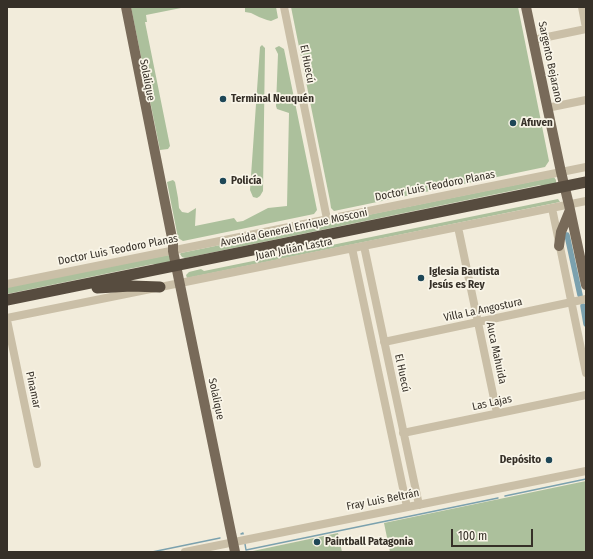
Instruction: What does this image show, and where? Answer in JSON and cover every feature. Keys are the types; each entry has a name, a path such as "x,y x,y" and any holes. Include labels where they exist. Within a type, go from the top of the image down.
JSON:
{"highway":[{"name":"Avenida General Enrique Mosconi","path":"7,300 176,268 565,189 586,182"},
{"name":"Avenida General Enrique Mosconi","path":"565,189 586,188"},
{"name":"Avenida General Enrique Mosconi","path":"7,306 97,288 176,268"},
{"path":"97,288 160,287"}],"main road":[{"name":"Solalique","path":"120,7 168,243 173,250"},
{"name":"Solalique","path":"126,7 173,243 176,268 234,547"},
{"name":"Sargento Bejarano","path":"526,7 560,172 570,207 586,286"},
{"path":"560,246 561,232 570,207"}],"street":[{"name":"El Huecú","path":"284,7 327,219"},
{"path":"533,40 586,28 582,7"},
{"path":"547,108 586,100"},
{"name":"Doctor Luis Teodoro Planas","path":"7,284 586,167"},
{"name":"Juan Julián Lastra","path":"7,319 552,208 570,207 586,201"},
{"path":"552,208 586,373"},
{"name":"Auca Mahuida","path":"458,227 497,413"},
{"name":"El Huecú","path":"364,246 418,504"},
{"name":"El Huecú","path":"352,248 407,507"},
{"name":"Villa La Angostura","path":"384,342 586,299"},
{"name":"Pinamar","path":"7,319 37,464"},
{"name":"Las Lajas","path":"403,433 586,395"},
{"name":"Fray Luis Beltrán","path":"185,552 234,547 418,504 586,470"}],"green space":[{"path":"131,7 186,7 146,15 147,22 145,22 170,146 168,149 160,150"},
{"path":"237,7 276,7 278,18 271,21 267,20 245,12 245,8"},
{"path":"291,7 518,7 549,161 545,167 334,211 331,208"},
{"path":"262,45 265,48 263,191 257,198 253,197 250,190 260,47"},
{"path":"279,46 284,49 317,210 314,214 183,241 178,238 167,182 173,180 175,182 179,208 182,212 188,213 196,208 195,226 234,218 237,222 243,221 268,208 287,206 289,113 277,109 276,106 278,54 275,48"},
{"path":"554,177 556,183 543,187 540,185 185,258 180,254 181,253"},
{"path":"558,199 560,202 187,278 186,275 189,272 201,269 204,271"},
{"path":"168,255 171,257 171,261 157,266 153,264 7,294 7,287"},
{"path":"586,481 586,552 390,552 384,523"},
{"name":"Paintball Patagonia","path":"338,533 342,552 248,552"}],"waterway":[{"path":"567,235 580,295"},
{"path":"583,306 586,324"},
{"path":"505,496 586,479"},
{"path":"245,544 246,550 498,498"},
{"path":"152,552 220,538"}],"place":[{"name":"Terminal Neuquén","path":"223,99"},
{"name":"Afuven","path":"513,123"},
{"name":"Policía","path":"223,181"},
{"name":"Iglesia Bautista Jesús es Rey","path":"421,278"},
{"name":"Depósito","path":"549,460"},
{"name":"Paintball Patagonia","path":"317,542"}]}
